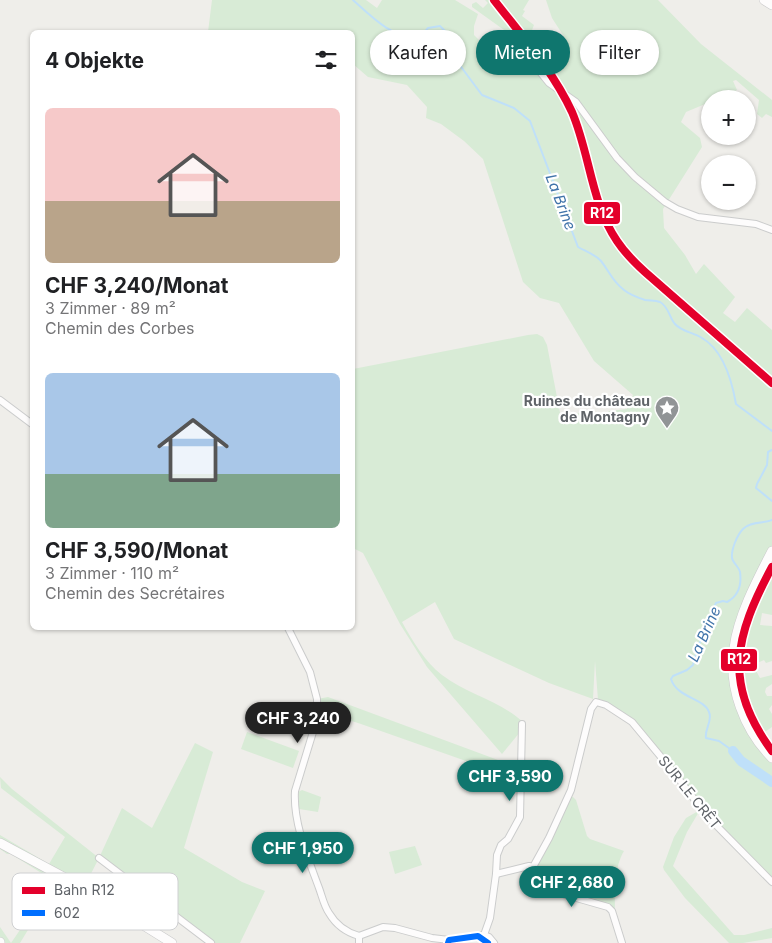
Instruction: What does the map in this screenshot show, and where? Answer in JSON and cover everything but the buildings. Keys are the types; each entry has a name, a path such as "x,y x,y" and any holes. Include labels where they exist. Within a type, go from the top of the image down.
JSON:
{"street":[{"path":"764,0 772,5"},
{"path":"543,75 549,83 576,102 617,158 635,177 676,210 693,216 756,224 772,230"},
{"path":"0,400 30,422"},
{"path":"772,551 741,618 734,648 733,667 735,686 746,722 764,750 772,758"},
{"path":"289,630 310,672 317,699 318,716 295,791 295,799 299,825 327,912 337,925 359,940 383,927 395,928 448,941 484,935 490,937 494,943"},
{"name":"SUR LE CRÊT","path":"533,867 550,838 571,790 592,709 596,702 606,705 636,726 708,817 772,882"},
{"path":"484,935 490,918 497,855 520,817 522,724"},
{"path":"0,843 56,873"},
{"path":"99,858 119,873"},
{"path":"496,874 528,866 533,867 541,882 560,893 608,907 612,911 622,943"},
{"path":"178,918 211,943"},
{"path":"151,930 172,943"}],"green space":[{"path":"212,0 366,0 377,8 382,0 455,0 478,14 474,26 474,35 476,37 476,75 543,75 562,91 550,75 570,75 570,30 560,30 552,18 546,0 658,0 701,44 772,100 772,117 766,114 762,118 757,114 759,100 756,97 756,90 748,90 736,80 733,81 737,90 701,90 701,106 686,112 681,122 700,138 702,147 663,209 664,228 685,255 696,274 704,264 735,297 723,313 735,322 747,308 772,330 772,547 733,648 739,705 772,758 772,878 704,808 638,724 620,710 598,700 595,661 593,699 549,683 454,639 435,602 402,622 425,657 442,675 504,708 523,722 520,732 502,754 427,667 400,624 363,553 355,549 355,369 537,334 543,337 547,345 561,418 586,411 594,417 610,411 627,409 633,395 594,361 559,303 540,298 523,282 483,159 464,141 441,124 426,118 427,107 407,85 368,77 355,66 355,30 208,30"},
{"path":"485,0 491,0 514,30 504,30 472,7 472,4 476,2 483,8 488,3"},
{"path":"495,0 529,0 522,16 534,25 532,30 517,30"},
{"path":"543,75 548,75 558,88"},
{"path":"772,571 772,615 762,613 760,625 772,626 772,661 766,663 764,660 753,665 760,678 772,675 772,684 766,688 765,692 767,696 772,696 772,705 769,709 772,714 772,727 762,734 744,690 741,652 751,614"},
{"path":"328,697 498,760 489,771 483,767 317,710 317,699"},
{"path":"247,732 299,751 293,768 241,749"},
{"path":"195,743 213,752 184,848 242,882 265,891 240,943 212,943 178,917 178,873 119,873 99,858 122,808 152,828"},
{"path":"0,777 12,789 99,858 91,873 41,873 0,849 0,835 49,864 65,837 1,788"},
{"path":"302,790 321,797 318,812 299,809 298,792"},
{"path":"570,797 576,800 587,836 590,839 624,851 618,865 615,912 573,897 542,882 535,865"},
{"path":"700,810 687,832 673,866 734,935 744,935 772,928 772,938 743,943 729,943 685,898 664,870 663,867 674,837 686,818"},
{"path":"415,846 422,865 395,874 389,852"},
{"path":"0,927 11,943 0,943"},
{"path":"20,930 28,930 20,943 11,943"}],"waterway":[{"name":"La Brine","path":"353,0 383,26 400,35 419,39 428,28 440,26 449,35 453,56 482,95 514,108 530,121 578,247 599,259 616,283 626,292 645,300 660,302 678,327 699,336 709,343 716,350 725,367 736,404 772,431"},
{"name":"La Brine","path":"772,450 768,452 767,465 756,488 772,501"},
{"name":"La Brine","path":"733,751 719,741 706,738 710,719 709,712 702,704 679,690 671,679 693,665 699,644 710,623 711,613 716,603 727,602 734,597 738,590 740,572 732,555 733,547 739,535 746,526 772,520"},
{"name":"La Brine","path":"733,751 741,761 772,782"}],"rail line":[{"name":"R12","path":"494,0 556,82 572,112 596,195 608,226 620,245 645,272 772,383"},
{"name":"R12","path":"772,567 749,615 739,660 740,682 746,704 756,727 772,751"}],"transit line":[{"name":"602","path":"448,943 449,940 478,936 488,943"}],"place":[{"name":"Ruines du château de Montagny","path":"667,429"}]}
